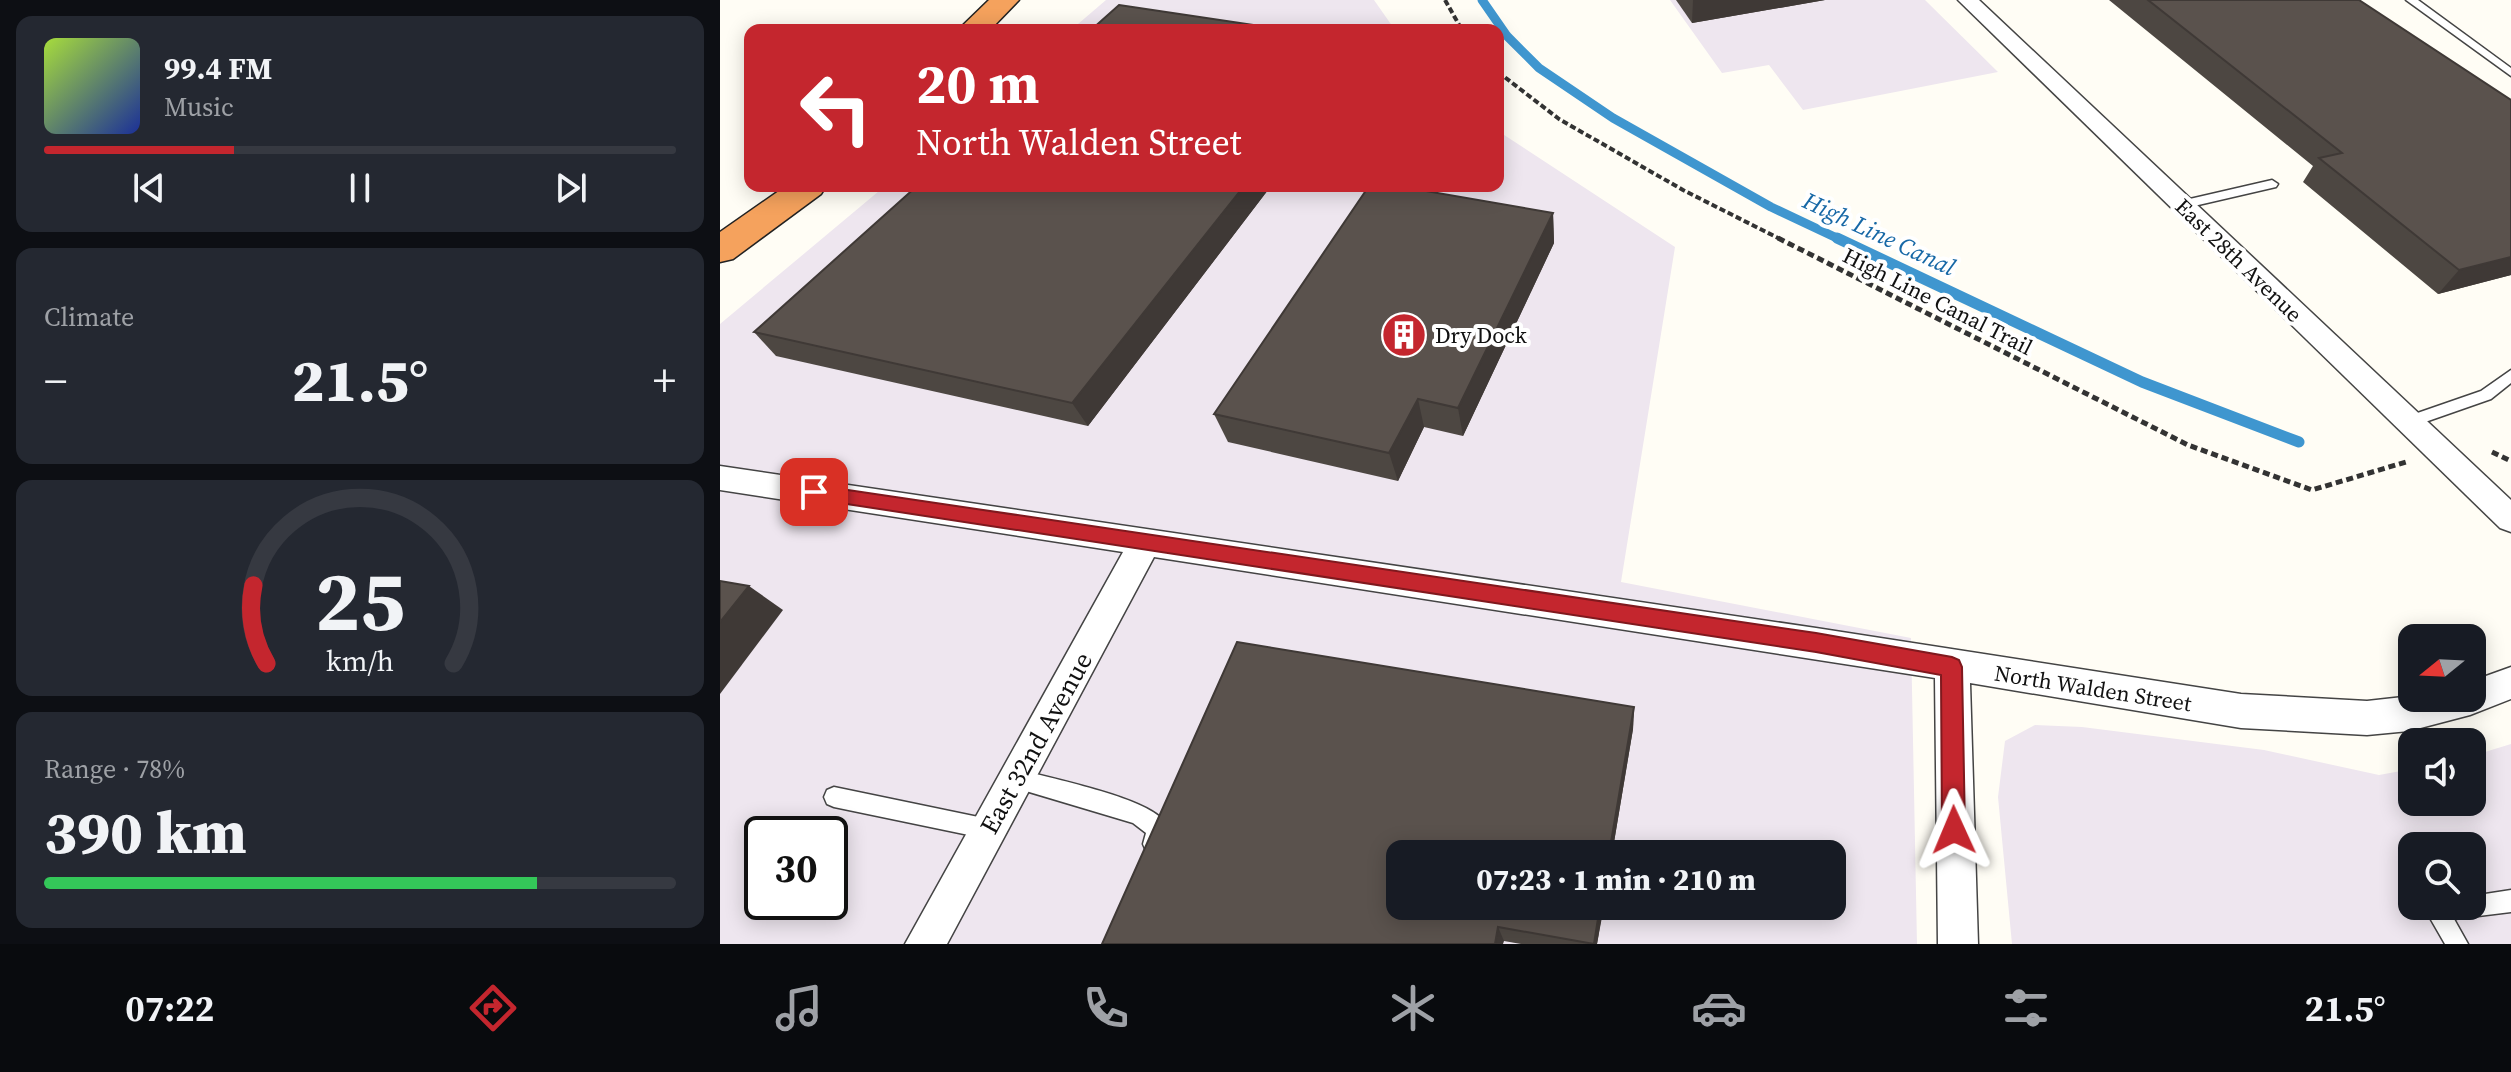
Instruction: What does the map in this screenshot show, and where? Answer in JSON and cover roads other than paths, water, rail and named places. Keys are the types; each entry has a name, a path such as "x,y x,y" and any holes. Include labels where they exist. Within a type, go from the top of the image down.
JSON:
{"highway":[{"path":"957,23 1005,0"},
{"path":"720,250 801,192"}],"street":[{"name":"East 28th Avenue","path":"1968,0 2511,519"},
{"name":"North Walden Street","path":"720,478 1816,643 2241,711 2321,718 2367,718 2417,712"},
{"name":"East 32nd Avenue","path":"925,944 1146,541"},
{"path":"1952,667 1958,944"},
{"name":"North Walden Street","path":"2486,692 2511,683"}],"lane":[{"path":"2411,0 2511,73"},
{"path":"2181,205 2272,184"},
{"path":"2408,422 2486,395 2511,375"},
{"path":"1016,779 1139,814 1157,829 1148,868"},
{"path":"834,797 988,829"},
{"path":"2457,944 2437,911 2511,901"}],"waterway":[{"name":"High Line Canal","path":"1482,0 1499,24"},
{"name":"High Line Canal","path":"1504,32 1539,68 1613,118 1771,207 1841,240"},
{"name":"High Line Canal","path":"1837,238 2142,382 2299,442"}],"place":[{"name":"Dry Dock","path":"1404,335"}]}
